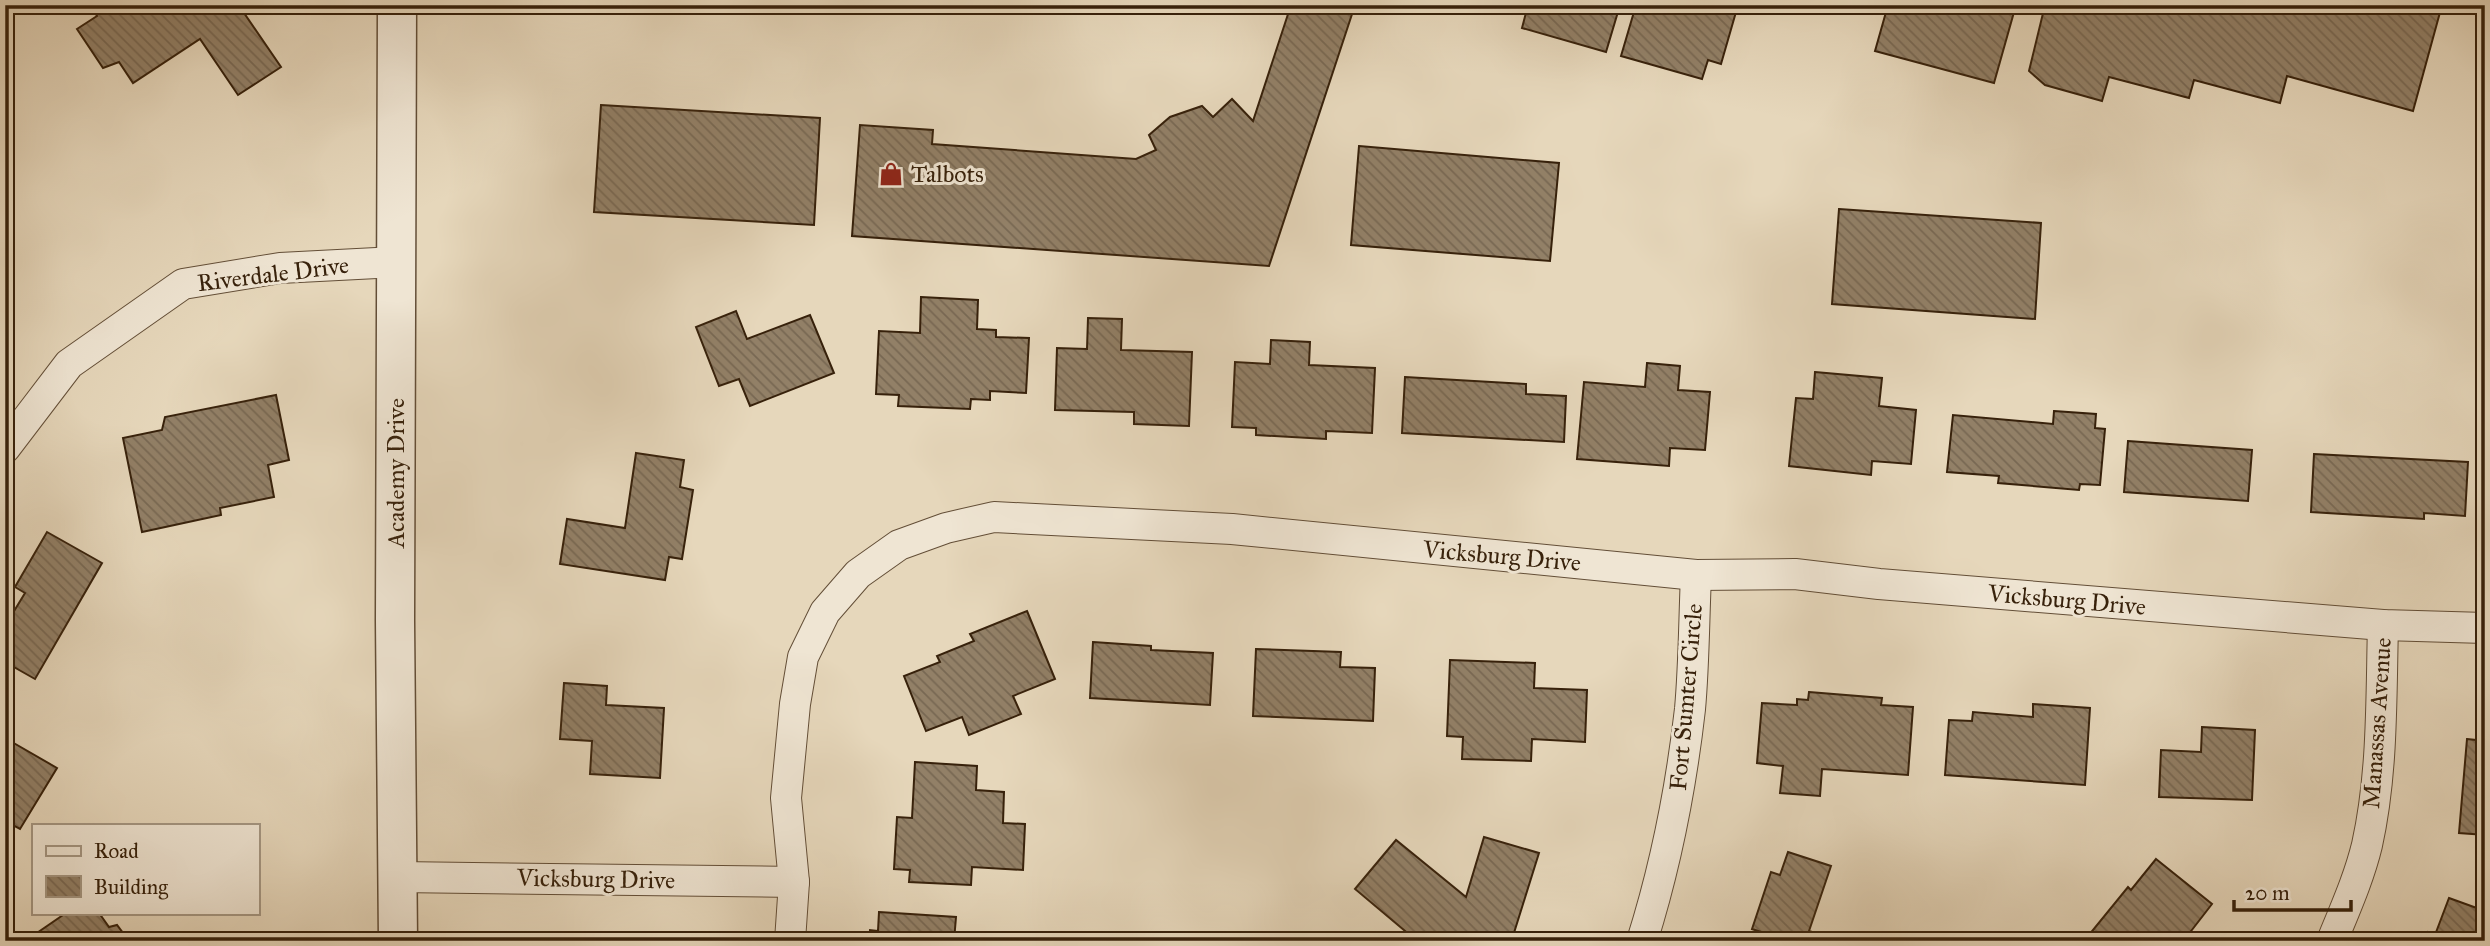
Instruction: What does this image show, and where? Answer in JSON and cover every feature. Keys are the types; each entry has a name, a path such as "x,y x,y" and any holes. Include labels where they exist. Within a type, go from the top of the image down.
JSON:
{"street":[{"name":"Academy Drive","path":"397,5 398,941"},
{"name":"Riverdale Drive","path":"5,448 69,364 183,285 280,268 396,262"},
{"name":"Vicksburg Drive","path":"790,941 794,882 786,798 795,704 803,657 825,612 858,574 899,545 946,528 994,517 1232,528 1696,575 1795,574 1879,584 2383,625 2485,628"},
{"name":"Fort Sumter Circle","path":"1642,941 1657,896 1677,805 1690,707 1696,575"},
{"name":"Manassas Avenue","path":"2332,941 2354,888 2367,844 2379,761 2383,625"},
{"name":"Vicksburg Drive","path":"397,877 794,882"}],"building":[{"path":"90,5 242,5 240,7 281,67 238,95 200,39 133,83 119,62 103,68 77,29 97,16"},
{"path":"1291,5 1355,5 1269,266 852,236 860,125 933,130 932,144 1136,159 1156,150 1149,135 1170,117 1202,106 1213,117 1232,99 1253,121"},
{"path":"1528,5 1620,5 1606,52 1522,28"},
{"path":"1636,5 1738,5 1721,64 1708,60 1702,79 1621,56"},
{"path":"1888,5 2016,5 1994,83 1875,51"},
{"path":"2045,5 2442,5 2413,111 2287,76 2280,103 2194,80 2189,98 2109,77 2102,101 2045,85 2029,71"},
{"path":"601,105 820,118 814,225 594,212"},
{"path":"1359,146 1559,163 1550,261 1351,245"},
{"path":"1839,209 2041,223 2035,319 1832,304"},
{"path":"921,297 978,300 977,329 996,330 996,337 1029,338 1026,393 990,391 990,400 971,399 970,409 898,406 899,395 876,394 879,331 920,333"},
{"path":"736,311 747,339 810,315 834,373 750,406 739,379 719,386 696,327"},
{"path":"1088,318 1122,319 1121,350 1192,352 1189,426 1134,424 1134,412 1055,410 1057,348 1087,349"},
{"path":"1271,340 1310,342 1309,365 1375,368 1372,433 1326,431 1326,439 1256,435 1256,428 1232,427 1235,362 1270,364"},
{"path":"1647,363 1680,366 1678,390 1710,392 1705,450 1670,448 1669,466 1577,459 1584,382 1645,387"},
{"path":"1815,372 1882,378 1879,406 1916,410 1911,464 1872,461 1871,475 1789,466 1796,398 1813,399"},
{"path":"1405,377 1526,384 1526,394 1566,396 1564,442 1402,433"},
{"path":"276,395 289,460 268,465 274,497 220,508 221,515 142,532 123,438 162,430 165,417"},
{"path":"2054,411 2096,414 2095,428 2105,429 2100,485 2080,484 2079,490 1998,483 1999,476 1947,472 1953,415 2053,424"},
{"path":"2128,441 2252,450 2248,501 2124,492"},
{"path":"636,453 684,460 680,487 693,490 682,559 669,557 665,580 560,564 567,519 625,528"},
{"path":"2314,454 2468,462 2465,516 2424,513 2424,519 2311,512"},
{"path":"47,532 102,563 35,679 5,662 5,626 25,593 15,587"},
{"path":"1027,611 1055,679 1013,696 1021,714 969,735 962,717 926,731 904,676 940,662 937,656 974,641 970,634"},
{"path":"1093,642 1151,646 1151,650 1213,653 1210,705 1090,698"},
{"path":"1256,649 1341,652 1340,667 1375,668 1373,721 1253,716"},
{"path":"1450,660 1535,663 1534,688 1587,690 1585,742 1532,739 1531,761 1462,759 1463,737 1447,736"},
{"path":"564,683 607,686 606,705 664,708 660,778 590,774 592,741 560,739"},
{"path":"1809,692 1882,698 1881,705 1913,707 1908,775 1822,769 1820,796 1780,793 1783,766 1757,763 1762,703 1797,705 1797,699 1808,700"},
{"path":"2033,704 2090,708 2085,785 1945,775 1949,720 1972,721 1973,712 2033,717"},
{"path":"2202,727 2255,730 2252,800 2159,797 2161,750 2201,752"},
{"path":"5,738 57,768 20,829 5,821"},
{"path":"2467,739 2485,741 2485,835 2459,833"},
{"path":"915,762 977,766 976,790 1004,792 1003,823 1025,824 1023,870 972,867 971,885 909,882 910,870 894,869 897,817 912,818"},
{"path":"1484,837 1539,853 1513,936 1509,941 1417,941 1355,889 1396,840 1466,897"},
{"path":"1788,852 1831,866 1809,931 1840,941 1758,941 1761,932 1752,929 1771,872 1780,875"},
{"path":"2156,859 2212,904 2188,935 2195,941 2084,941 2128,887 2131,890"},
{"path":"2449,898 2485,911 2485,941 2424,941 2428,932 2435,935"},
{"path":"879,912 956,917 954,941 869,941 870,930 878,931"},
{"path":"65,914 100,914 109,927 117,925 129,941 38,941 34,935"}],"place":[{"name":"Talbots","path":"891,174"}]}
